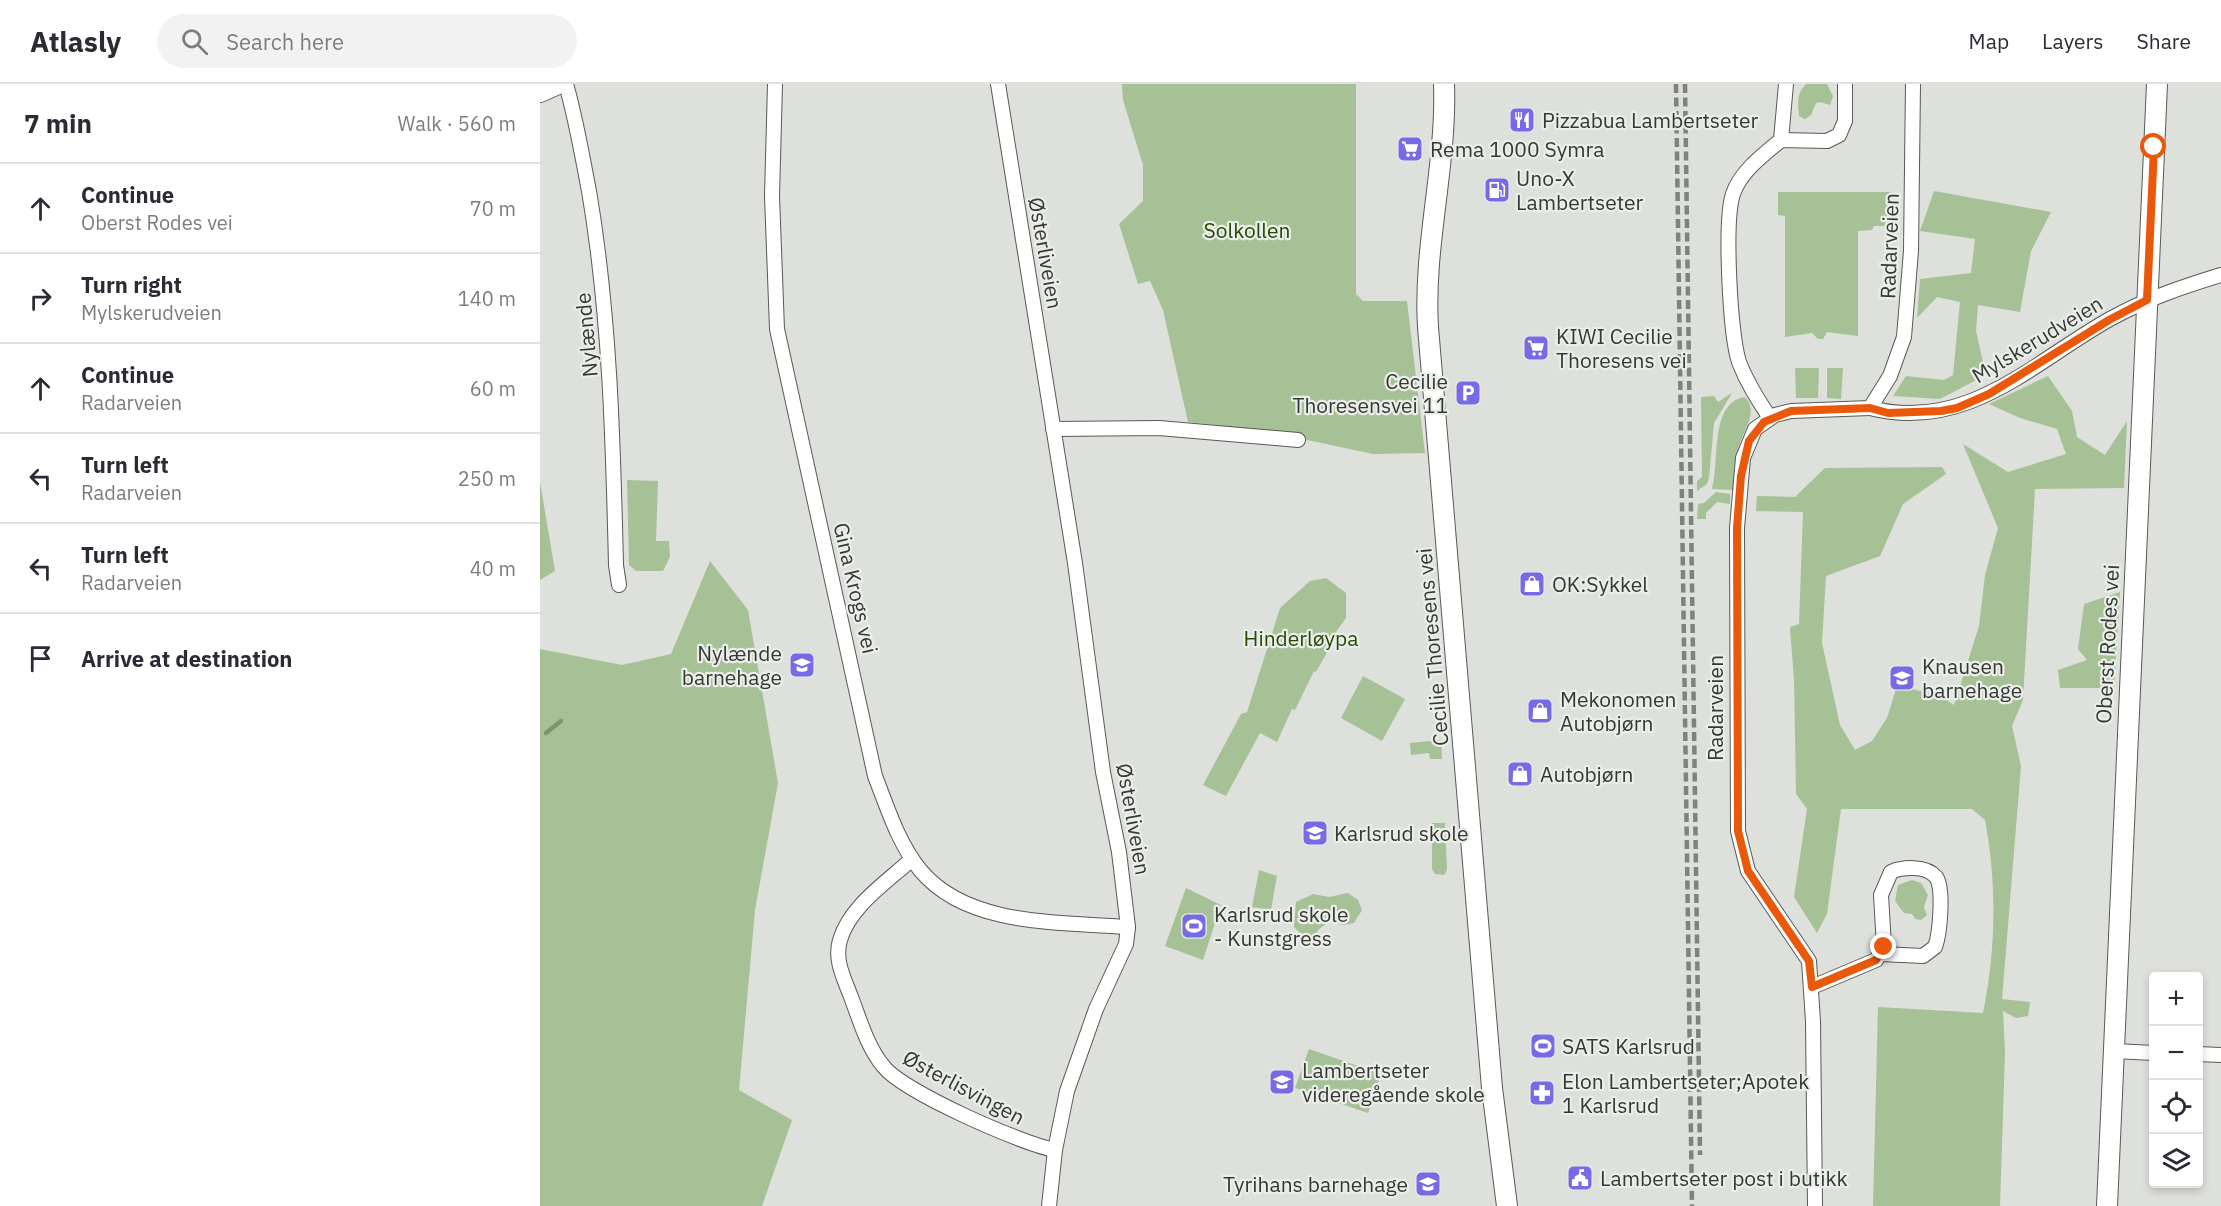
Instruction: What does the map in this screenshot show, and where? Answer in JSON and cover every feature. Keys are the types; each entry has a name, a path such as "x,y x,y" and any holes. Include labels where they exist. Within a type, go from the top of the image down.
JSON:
{"street":[{"name":"Gina Krogs vei","path":"774,84 771,196 777,328 875,776 891,817 912,859 935,886 981,909 1009,918 1128,927"},
{"name":"Østerliveien","path":"998,84 1128,927 1126,944 1096,1009 1067,1091 1055,1150 1049,1206"},
{"name":"Cecilie Thoresens vei","path":"1444,84 1439,165 1427,281 1428,327 1492,1088 1507,1206"},
{"path":"1780,140 1786,84"},
{"path":"1845,84 1845,121 1835,139 1780,140 1760,157 1739,181 1730,207 1735,347 1752,391 1770,418 1791,411 1870,408"},
{"name":"Radarveien","path":"1870,408 1890,376 1904,337 1911,250 1913,84"},
{"name":"Oberst Rodes vei","path":"2107,1206 2157,84"},
{"name":"Nylænde","path":"552,86 581,146 606,312 611,380 616,565 619,585"},
{"name":"Mylskerudveien","path":"1870,408 1888,413 1941,411 1957,408 1989,394 2109,320 2147,300 2164,292 2221,275"},
{"name":"Radarveien","path":"1770,418 1755,429 1745,449 1739,493 1735,591 1738,831 1748,871 1809,961 1812,987 1815,1206"},
{"path":"1053,429 1159,428 1298,440"},
{"name":"Østerlisvingen","path":"912,859 859,908 843,931 839,942 839,965 874,1053 895,1078 931,1098 1017,1140 1055,1150"},
{"path":"1812,987 1876,960 1881,954 1884,947 1881,895 1891,872 1899,868 1915,868 1930,872 1936,877 1940,894 1935,947 1923,956 1881,954"},
{"path":"2114,1052 2149,1053"},
{"path":"2203,1054 2221,1055"}],"green space":[{"name":"Solkollen","path":"1122,84 1356,84 1356,294 1363,301 1407,301 1425,453 1373,454 1261,430 1188,422 1163,310 1150,281 1138,284 1119,224 1143,201 1143,165 1123,100"},
{"path":"1806,84 1827,84 1833,96 1830,105 1816,103 1811,115 1805,119 1799,116 1798,103 1799,95"},
{"path":"1934,191 2051,212 2031,251 2020,312 1978,305 1976,331 1986,375 1940,399 1893,396 1906,376 1944,380 1953,375 1960,302 1937,297 1917,318 1920,279 1971,273 1975,239 1920,231"},
{"path":"1778,192 1891,192 1891,216 1886,217 1885,226 1874,226 1872,230 1858,231 1858,336 1827,332 1823,339 1818,339 1812,333 1785,337 1785,216 1778,215"},
{"path":"1795,368 1819,368 1818,398 1796,398"},
{"path":"1827,368 1843,368 1841,399 1827,398"},
{"path":"2048,376 2072,411 2077,437 2105,455 2127,421 2124,488 2035,489 2023,700 2012,726 2021,766 2002,999 2030,1002 2028,1016 2016,1018 2003,1011 2005,1052 2000,1206 1873,1206 1878,1007 1983,1013 1993,941 1993,892 1989,844 1985,820 1972,809 1841,809 1827,914 1817,933 1794,897 1807,809 1796,794 1794,680 1790,627 1799,624 1803,512 1756,511 1757,496 1795,497 1825,468 1942,467 1946,474 1903,504 1880,556 1826,576 1822,643 1840,725 1855,750 1872,741 1887,718 1901,673 1904,687 1940,696 1954,705 1979,626 1985,575 1998,528 1963,444 2008,472 2066,454 2057,429 2020,418 1989,404"},
{"path":"1732,393 1714,423 1707,484 1697,491 1697,481 1702,477 1701,397 1714,396 1718,402"},
{"path":"1744,397 1749,402 1751,414 1738,451 1733,490 1712,489 1721,422 1725,411 1733,402"},
{"path":"627,480 658,481 656,541 669,541 670,557 663,571 636,571 629,565"},
{"path":"540,482 555,571 540,580"},
{"path":"1716,492 1730,494 1730,504 1717,502 1706,513 1706,519 1697,519 1698,504 1704,503"},
{"path":"710,561 748,610 778,783 755,910 739,1090 792,1120 762,1206 540,1206 540,649 622,665 671,654"},
{"name":"Hinderløypa","path":"1326,578 1346,593 1346,618 1330,640 1333,642 1316,672 1314,671 1295,710 1292,709 1277,742 1260,733 1226,796 1203,785 1241,714 1247,712 1280,608 1310,581"},
{"path":"2120,592 2114,688 2060,688 2058,670 2087,660 2078,649 2084,604"},
{"path":"1363,676 1405,699 1382,741 1341,718"},
{"path":"1441,740 1442,759 1430,759 1429,753 1411,755 1410,743"},
{"path":"1432,823 1445,823 1447,870 1444,875 1435,874 1432,869"},
{"path":"1259,870 1277,876 1271,910 1252,907"},
{"path":"1912,880 1921,883 1928,895 1924,907 1927,915 1921,920 1915,919 1912,914 1904,913 1895,901 1898,885"},
{"name":"Karlsrud skole - Kunstgress","path":"1186,888 1221,905 1203,960 1165,946"},
{"path":"1348,893 1358,900 1362,910 1354,923 1343,925 1330,921 1319,929 1311,941 1308,941 1294,927 1296,902 1313,894 1329,897"},
{"path":"1309,1049 1381,1074 1368,1113 1295,1088"}],"waterway":[{"path":"546,733 561,721"}],"railway":[{"path":"1676,84 1692,1206"},
{"path":"1685,84 1700,1155"}],"place":[{"name":"Pizzabua Lambertseter","path":"1522,120"},
{"name":"Rema 1000 Symra","path":"1410,149"},
{"name":"Uno-X Lambertseter","path":"1497,190"},
{"name":"KIWI Cecilie Thoresens vei","path":"1536,348"},
{"name":"Cecilie Thoresensvei 11","path":"1468,393"},
{"name":"OK:Sykkel","path":"1532,584"},
{"name":"Nylænde barnehage","path":"802,665"},
{"name":"Knausen barnehage","path":"1902,678"},
{"name":"Mekonomen Autobjørn","path":"1540,711"},
{"name":"Autobjørn","path":"1520,774"},
{"name":"Karlsrud skole","path":"1315,833"},
{"name":"Karlsrud skole - Kunstgress","path":"1194,926"},
{"name":"SATS Karlsrud","path":"1543,1046"},
{"name":"Lambertseter videregående skole","path":"1282,1082"},
{"name":"Elon Lambertseter;Apotek 1 Karlsrud","path":"1542,1093"},
{"name":"Lambertseter post i butikk","path":"1580,1178"},
{"name":"Tyrihans barnehage","path":"1428,1184"}],"route":[{"path":"1884,947 1876,960 1839,973 1812,987 1809,961 1800,944 1748,871 1743,857 1738,831 1736,780 1735,591 1737,528 1745,449 1755,429 1775,415 1791,411 1870,408 1888,413 1941,411 1957,408 1989,394 2033,369 2109,320 2147,300 2154,147"}]}
